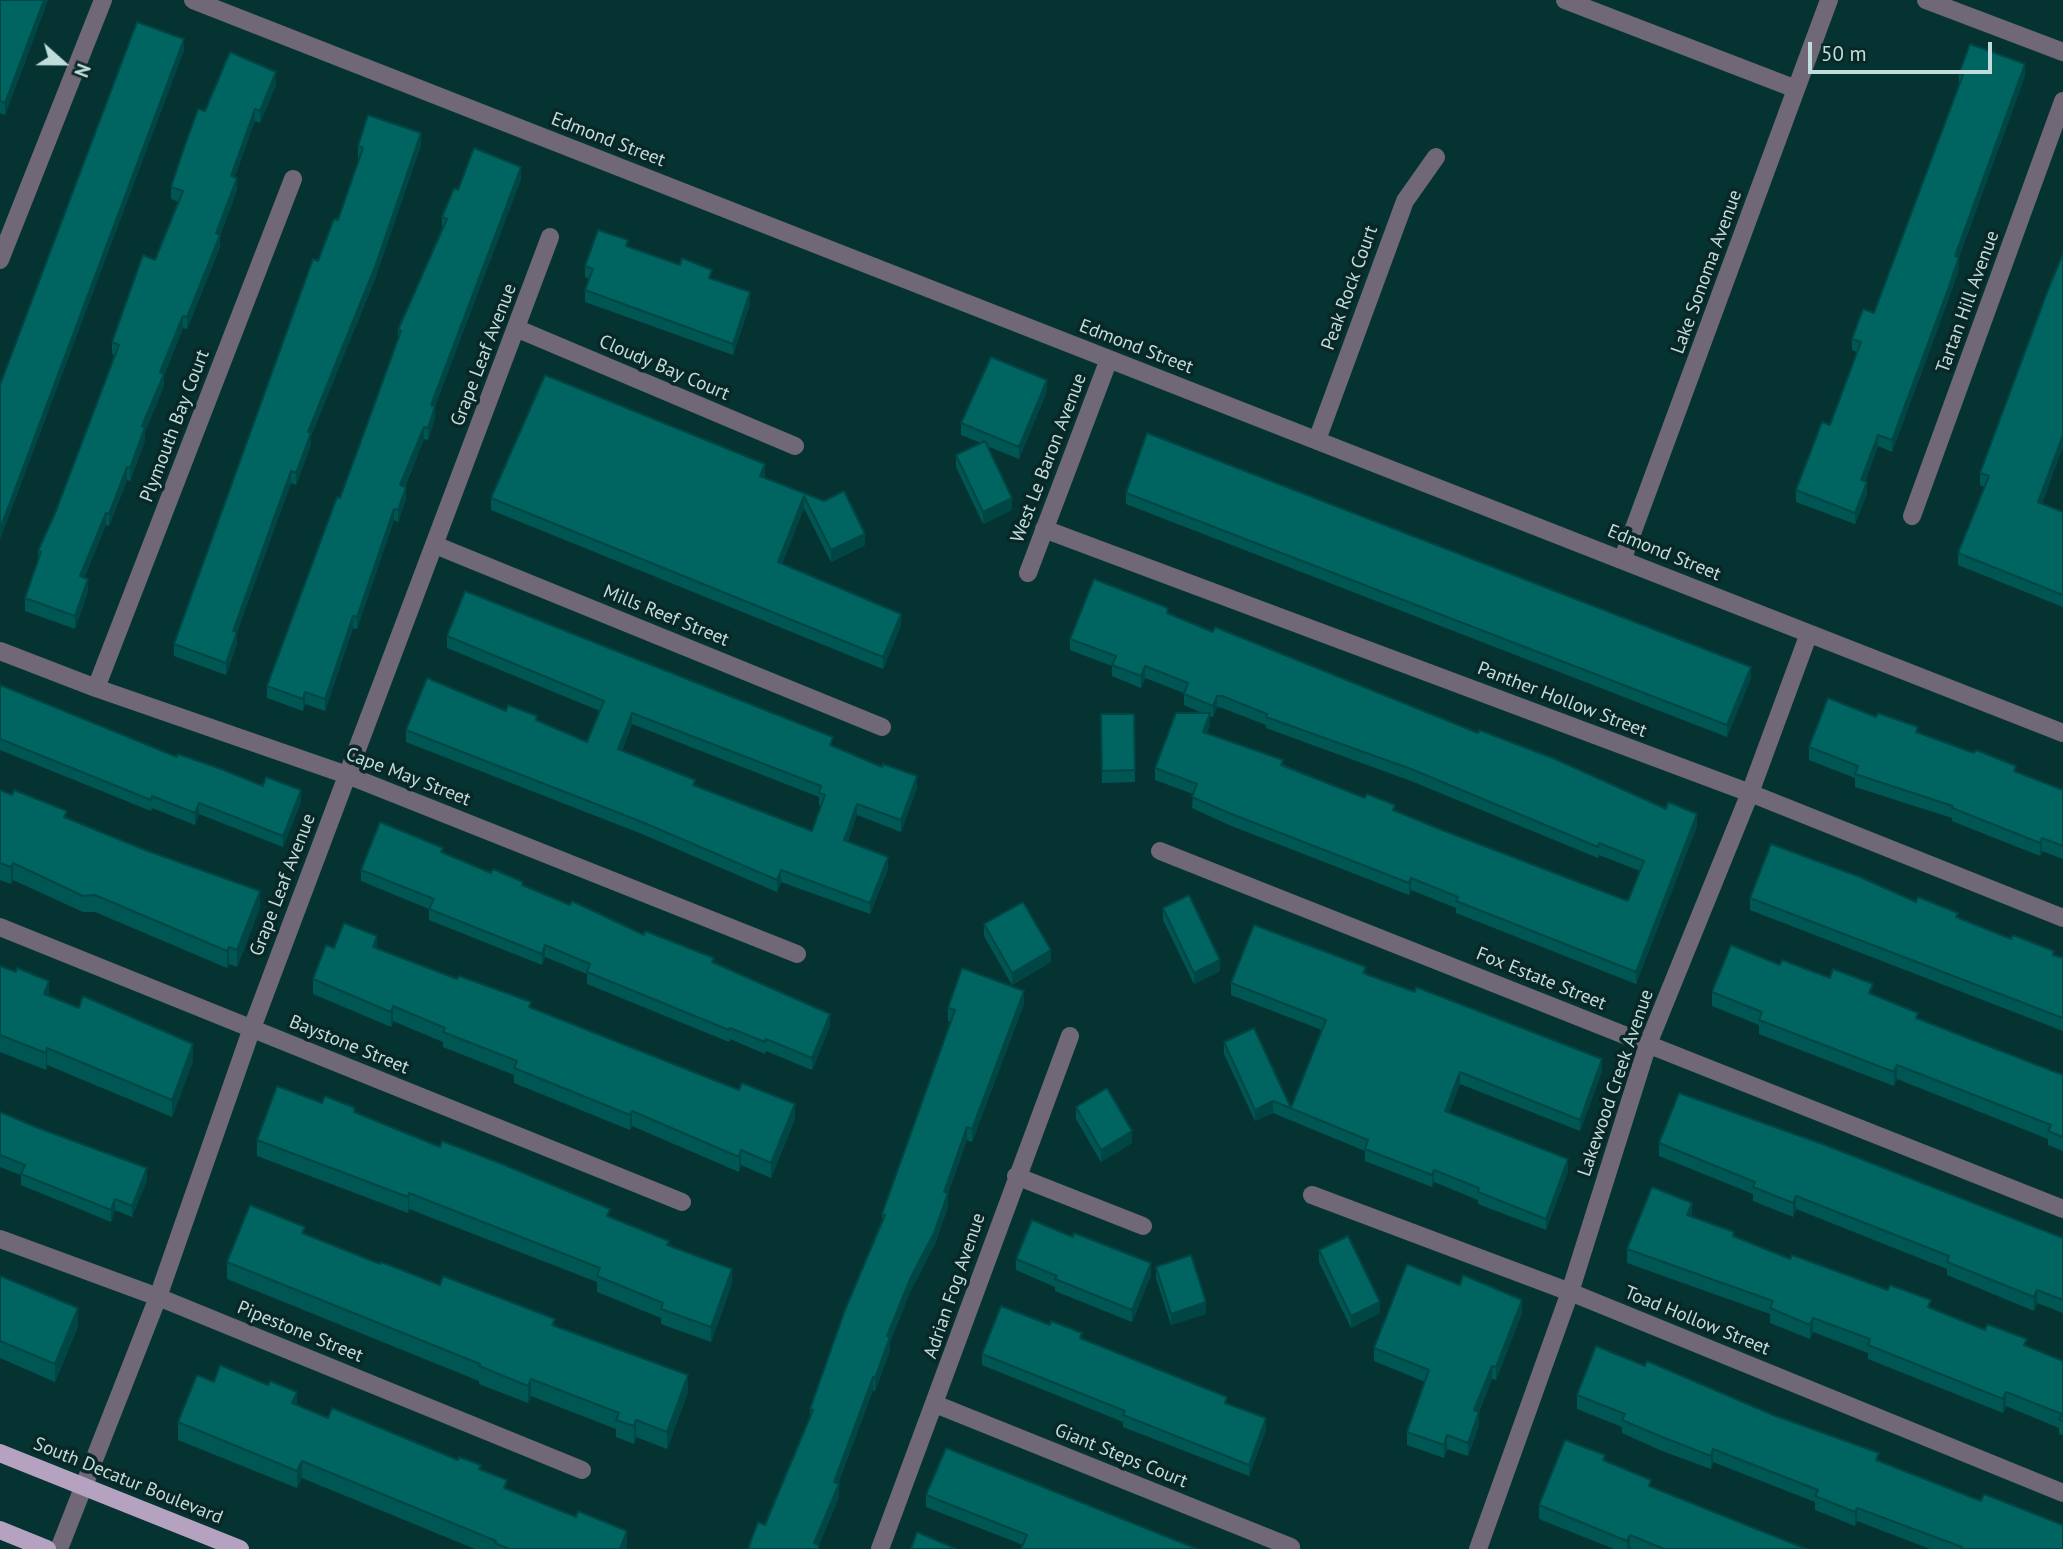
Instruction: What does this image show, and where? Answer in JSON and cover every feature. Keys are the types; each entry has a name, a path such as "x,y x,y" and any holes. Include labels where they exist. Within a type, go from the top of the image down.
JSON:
{"main road":[{"name":"South Decatur Boulevard","path":"0,1453 240,1549"},
{"path":"0,1530 47,1549"}],"street":[{"path":"0,260 103,0"},
{"name":"Edmond Street","path":"193,0 1623,558 1808,636 2063,733"},
{"path":"1565,0 1796,89"},
{"name":"Lake Sonoma Avenue","path":"1623,558 1829,0"},
{"path":"1926,0 2063,51"},
{"name":"Tartan Hill Avenue","path":"1912,516 2063,101"},
{"name":"Peak Rock Court","path":"1317,440 1405,201 1436,157"},
{"name":"Plymouth Bay Court","path":"96,688 293,179"},
{"name":"Grape Leaf Avenue","path":"59,1549 158,1297 252,1028 550,237"},
{"name":"Cloudy Bay Court","path":"517,329 795,446"},
{"name":"West Le Baron Avenue","path":"1028,573 1109,359"},
{"name":"Panther Hollow Street","path":"1044,529 1750,793 2063,918"},
{"name":"Mills Reef Street","path":"435,545 882,727"},
{"name":"Lakewood Creek Avenue","path":"1478,1549 1570,1292 1648,1044 1750,793 1808,636"},
{"name":"Cape May Street","path":"0,651 96,688 347,775 797,954"},
{"name":"Fox Estate Street","path":"1160,851 2063,1209"},
{"name":"Baystone Street","path":"0,927 682,1202"},
{"name":"Adrian Fog Avenue","path":"880,1549 1070,1036"},
{"path":"1016,1176 1143,1226"},
{"name":"Toad Hollow Street","path":"1312,1195 1570,1292 2063,1493"},
{"name":"Pipestone Street","path":"0,1239 158,1297 582,1470"},
{"name":"Giant Steps Court","path":"935,1404 1291,1547"}],"building":[{"path":"0,0 44,0 5,103 0,101"},
{"path":"137,22 184,39 0,529 0,385"},
{"path":"1970,44 2025,64 1955,256 1959,257 1946,295 1892,440 1878,435 1861,480 1867,482 1855,513 1796,490 1822,422 1830,425 1861,342 1852,339 1863,309 1874,313 1963,75 1959,74"},
{"path":"230,52 276,72 260,111 255,109 231,176 237,178 216,233 220,235 187,317 183,316 160,372 164,374 142,426 145,427 130,468 127,467 80,576 88,579 75,616 25,598 41,552 38,551 56,511 119,345 112,342 143,255 155,260 183,191 171,187 198,109 205,111"},
{"path":"368,115 421,133 375,267 308,432 311,433 296,473 291,471 233,631 237,632 226,663 174,644 313,259 318,261 334,219 338,220 363,148 358,146"},
{"path":"474,148 521,167 431,405 435,406 428,428 424,427 400,485 406,487 398,510 394,509 325,699 305,692 303,699 267,686 337,497 340,498 368,422 401,331 398,330 447,219 442,217 454,188 458,190"},
{"path":"598,230 628,240 626,246 680,265 682,258 712,270 709,278 750,292 733,344 585,290 593,269 585,266"},
{"path":"2063,254 2063,435 2038,502 2063,512 2063,595 1958,553 1989,476 1980,473"},
{"path":"991,357 1047,380 1019,447 961,423"},
{"path":"545,375 765,464 760,476 824,501 844,491 865,534 831,550 804,496 778,562 901,614 883,657 491,498"},
{"path":"1147,433 1751,667 1727,725 1126,493"},
{"path":"985,441 1012,498 983,512 956,455"},
{"path":"1094,579 1168,608 1167,613 1213,632 1215,627 1478,733 1479,730 1555,759 1666,809 1668,802 1697,814 1636,972 1456,901 1458,897 1411,878 1409,883 1192,797 1197,784 1155,768 1176,713 1210,713 1203,732 1283,760 1281,765 1365,798 1367,794 1395,805 1393,810 1628,901 1644,861 1599,843 1598,847 1411,769 1266,717 1267,714 1222,696 1217,696 1213,706 1184,694 1188,683 1145,666 1141,676 1112,665 1116,656 1070,639"},
{"path":"465,591 833,737 830,745 882,767 883,764 917,776 901,820 857,804 844,840 888,857 870,903 781,870 777,880 642,822 406,730 427,678 506,711 508,705 537,716 536,720 587,742 604,701 447,636","holes":["632,713 821,786 819,793 825,795 812,831 693,785 695,780 618,749"]},
{"path":"0,685 177,757 178,754 263,786 266,777 301,790 283,836 199,803 195,813 152,796 151,800 0,739"},
{"path":"1828,698 1876,717 1878,713 1918,727 1916,732 1974,753 1976,750 2016,766 2014,771 2063,790 2063,846 2042,838 2040,843 1952,808 1953,806 1855,774 1858,766 1809,747"},
{"path":"1101,714 1134,714 1135,770 1102,771"},
{"path":"0,790 12,795 14,790 67,811 64,817 145,850 260,891 237,950 229,947 227,951 95,895 83,896 13,863 11,867 0,863"},
{"path":"380,822 443,848 441,852 491,873 493,869 523,882 522,885 570,905 572,901 644,935 645,931 714,958 712,962 830,1014 812,1058 766,1039 765,1042 730,1028 729,1030 587,972 590,964 545,945 542,954 429,909 434,899 361,870"},
{"path":"1771,844 1860,877 1916,902 1918,897 1958,913 1956,917 2011,939 2013,935 2054,951 2053,955 2063,958 2063,1018 1750,898"},
{"path":"1189,895 1220,960 1194,973 1163,908"},
{"path":"1023,902 1051,950 1012,973 984,924"},
{"path":"344,923 377,936 373,947 457,979 459,976 531,1002 529,1007 739,1090 742,1083 795,1104 771,1163 741,1150 739,1157 632,1111 630,1115 514,1068 517,1061 443,1032 445,1028 393,1006 391,1012 313,979 326,945 334,948"},
{"path":"1254,925 1366,967 1363,973 1415,992 1416,987 1602,1059 1580,1120 1460,1072 1445,1111 1568,1159 1546,1219 1478,1192 1479,1188 1434,1170 1432,1175 1365,1149 1368,1140 1273,1101 1255,1110 1224,1042 1254,1028 1291,1108 1326,1020 1231,983"},
{"path":"1731,945 1780,965 1782,960 1830,978 1833,969 1873,984 1869,993 1918,1013 1916,1018 2063,1075 2063,1137 2048,1131 2051,1125 1897,1065 1894,1072 1759,1020 1762,1012 1712,992"},
{"path":"0,966 16,972 17,968 49,981 44,994 79,1008 83,996 193,1044 172,1100 47,1048 46,1053 0,1035"},
{"path":"962,968 1024,991 972,1129 967,1127 944,1192 948,1193 934,1233 911,1277 887,1336 890,1337 834,1482 839,1484 814,1543 819,1545 818,1549 748,1549 758,1522 765,1525 813,1410 810,1409 845,1310 885,1215 882,1214 955,1010 948,1008"},
{"path":"277,1086 322,1103 325,1096 355,1108 354,1112 440,1147 442,1141 502,1164 610,1209 607,1216 669,1241 667,1245 732,1269 711,1327 661,1309 663,1303 597,1276 600,1268 409,1193 408,1197 257,1140"},
{"path":"1107,1088 1132,1131 1101,1150 1076,1107"},
{"path":"1679,1093 1825,1145 2063,1238 2063,1300 2037,1290 2034,1297 1947,1262 1949,1256 1796,1196 1793,1203 1753,1187 1755,1182 1659,1143"},
{"path":"0,1112 147,1168 132,1206 115,1199 111,1210 21,1174 25,1165 0,1155"},
{"path":"1652,1187 1692,1203 1687,1215 1734,1232 1733,1236 1790,1259 1792,1255 1888,1290 1890,1285 1931,1300 1928,1307 1985,1330 1987,1324 2027,1339 2024,1345 2063,1361 2063,1421 2059,1419 2062,1414 2006,1392 2003,1399 1868,1345 1870,1339 1813,1318 1810,1325 1770,1308 1773,1301 1627,1249"},
{"path":"250,1205 305,1227 302,1233 380,1264 381,1262 440,1285 443,1276 555,1319 552,1325 688,1375 667,1432 636,1420 634,1426 616,1420 619,1413 531,1379 528,1386 227,1262"},
{"path":"1032,1220 1151,1263 1132,1310 1055,1279 1057,1276 1016,1259"},
{"path":"1348,1236 1380,1302 1351,1316 1319,1250"},
{"path":"1191,1255 1206,1302 1171,1314 1156,1267"},
{"path":"1407,1264 1460,1285 1463,1275 1522,1300 1496,1367 1492,1366 1474,1410 1479,1412 1468,1443 1447,1435 1444,1445 1407,1432 1429,1370 1374,1348"},
{"path":"0,1276 78,1308 55,1364 0,1341"},
{"path":"1001,1306 1050,1325 1051,1321 1082,1333 1080,1338 1227,1397 1225,1403 1266,1418 1249,1465 1123,1415 1125,1411 982,1354"},
{"path":"1596,1346 1645,1366 1647,1361 1773,1415 1879,1453 1876,1460 1981,1501 1984,1494 2063,1525 2063,1549 1962,1549 1857,1508 1855,1512 1815,1496 1818,1490 1713,1449 1711,1456 1622,1420 1625,1414 1577,1395"},
{"path":"220,1365 268,1385 270,1381 297,1392 292,1403 328,1418 332,1408 458,1460 459,1457 481,1465 479,1469 507,1480 504,1488 576,1517 578,1511 627,1531 620,1549 509,1549 495,1543 496,1541 302,1461 297,1471 178,1422 197,1375 214,1382"},
{"path":"1565,1440 1605,1455 1603,1460 1651,1480 1649,1486 1806,1549 1664,1549 1630,1535 1627,1541 1539,1505"},
{"path":"946,1448 1197,1549 1021,1549 1027,1535 926,1495"},
{"path":"917,1532 956,1549 911,1549"}]}
